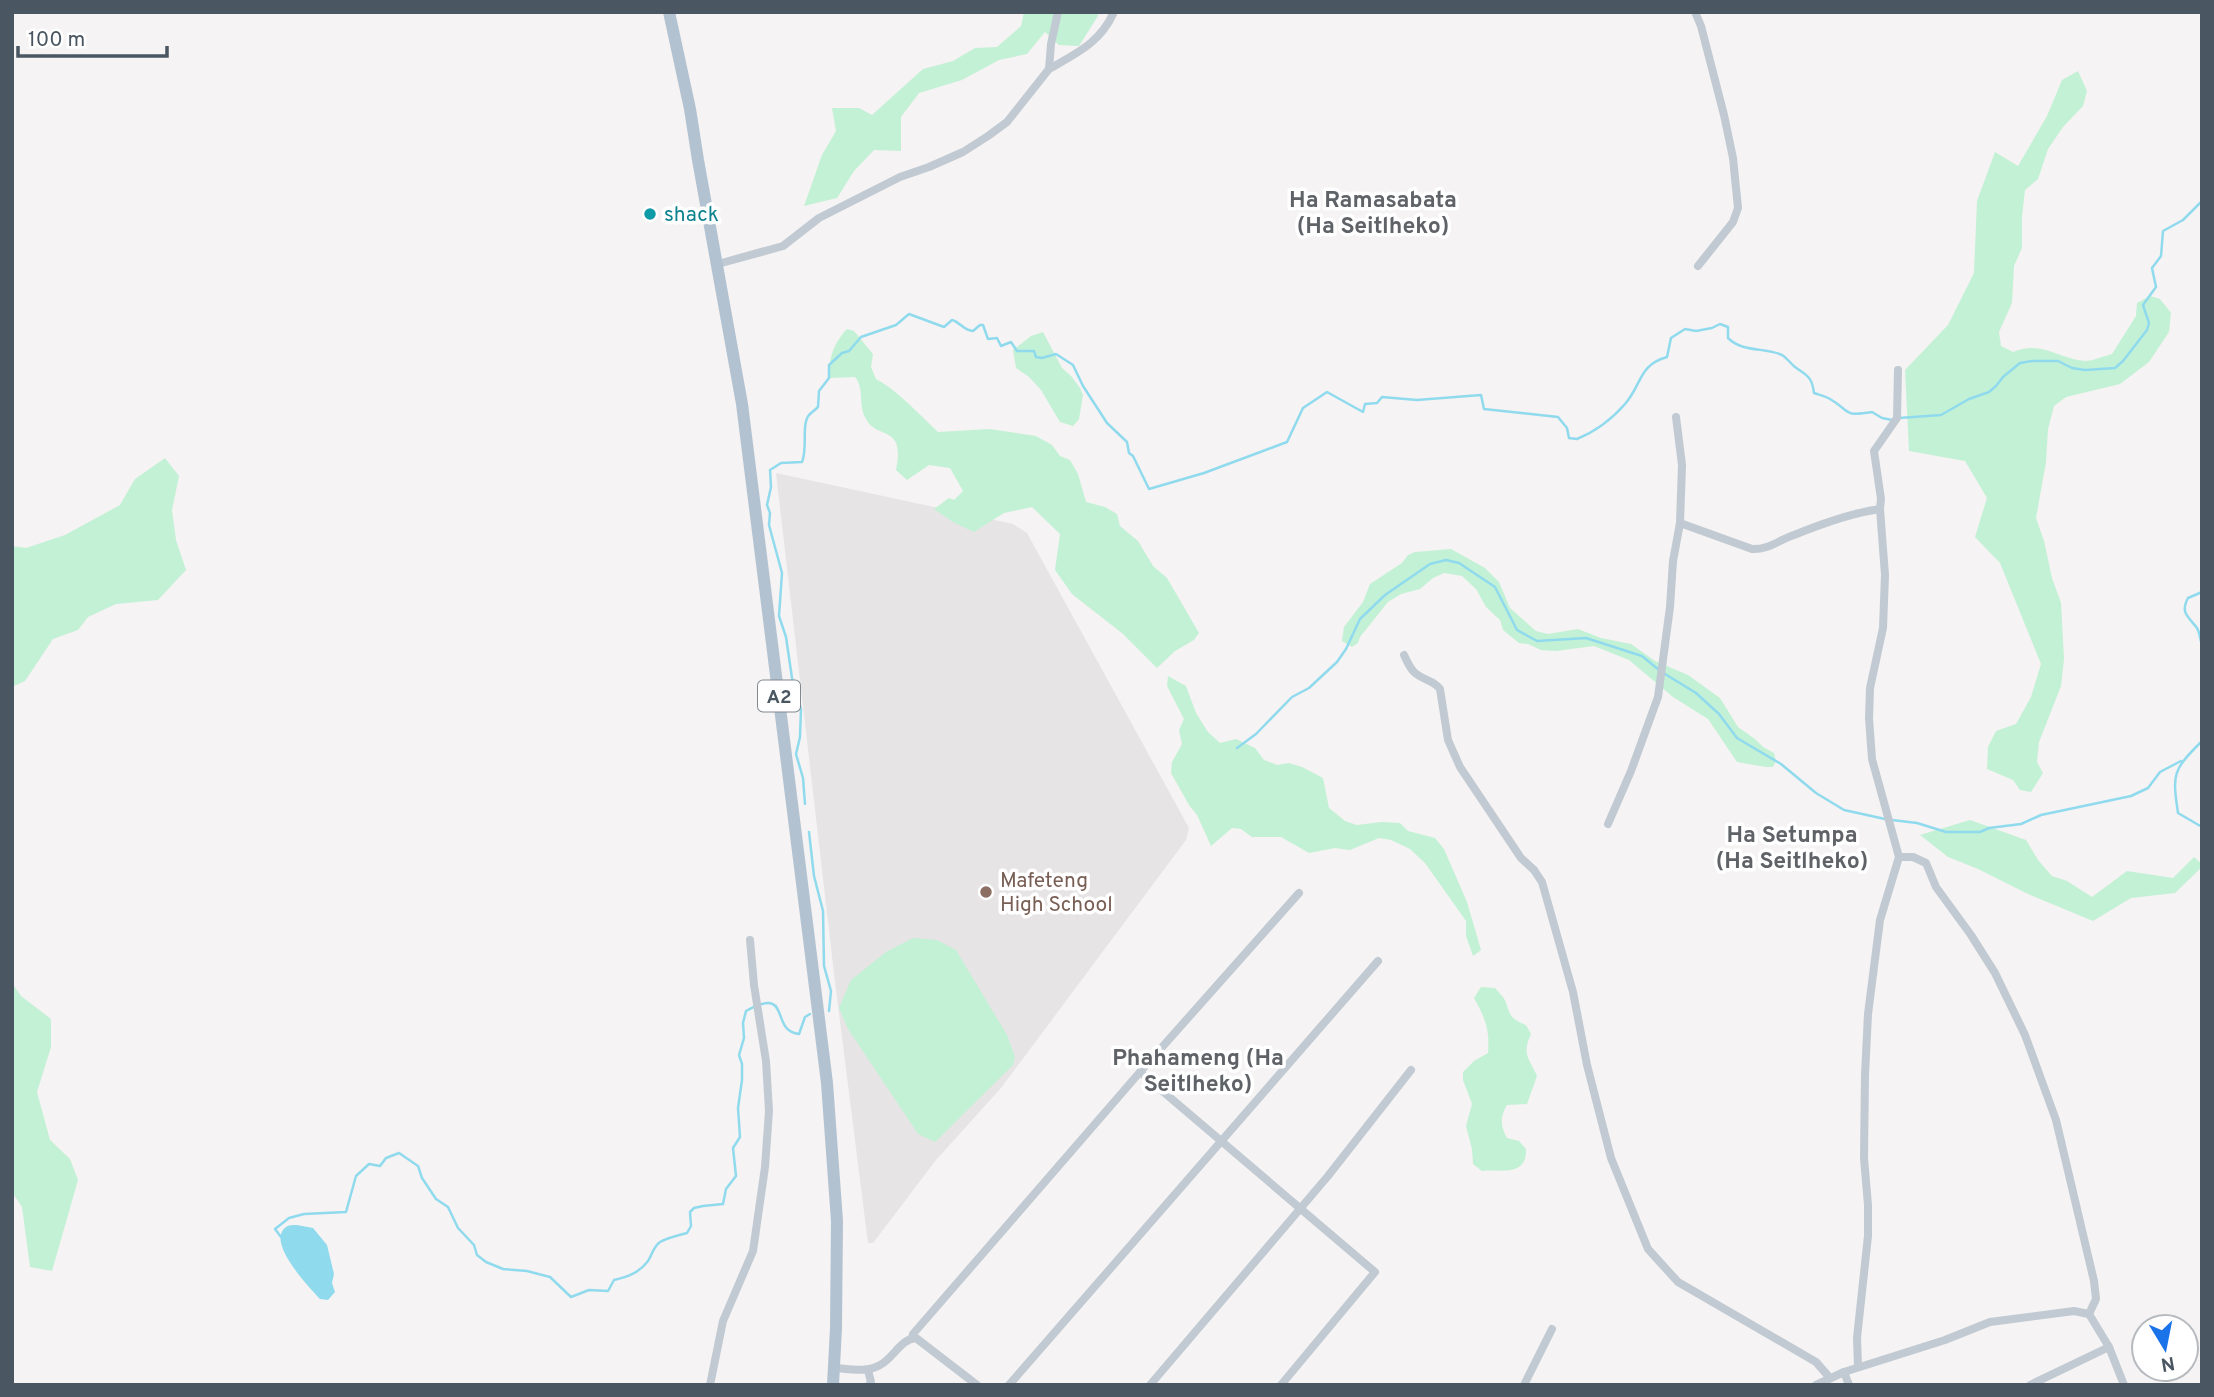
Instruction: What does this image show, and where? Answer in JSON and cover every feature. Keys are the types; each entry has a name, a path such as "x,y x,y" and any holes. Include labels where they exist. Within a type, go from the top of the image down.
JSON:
{"main road":[{"name":"A2","path":"668,12 690,109 743,404 827,1083 837,1221 833,1385"}],"street":[{"path":"1049,69 1058,12"},
{"path":"718,264 783,246 819,218 900,177 963,152 1007,122 1049,69 1086,48 1104,32 1114,12"},
{"path":"1695,12 1702,26 1724,115 1733,158 1738,208 1733,222 1698,266"},
{"path":"1858,1367 1857,1338 1868,1236 1864,1144 1868,1014 1880,920 1899,857 1872,759 1869,731 1870,688 1883,628 1885,575 1881,499 1874,451 1897,418 1898,369"},
{"path":"1608,824 1658,697 1673,561 1680,523 1682,465 1676,417"},
{"path":"1680,523 1752,549 1763,550 1817,526 1880,509"},
{"path":"1404,655 1412,671 1437,684 1448,740 1460,767 1516,850 1542,882 1573,992 1587,1065 1611,1158 1648,1249 1678,1282 1816,1362 1830,1378"},
{"path":"1899,857 1913,857 1926,863 1936,887 1995,973 2025,1035 2056,1120 2080,1215 2096,1299 2089,1314"},
{"path":"835,1368 868,1370 884,1363 912,1338 939,1303 1298,893"},
{"path":"710,1385 723,1321 753,1251 765,1167 769,1111 767,1073 750,940"},
{"path":"1009,1385 1378,961"},
{"path":"1150,1385 1300,1208 1411,1070"},
{"path":"1140,1072 1375,1272 1281,1385"},
{"path":"1816,1385 1844,1372 1945,1340 1990,1322 2074,1311 2089,1314 2109,1347 2124,1385"},
{"path":"1524,1385 1552,1329"},
{"path":"912,1338 920,1340 977,1385"},
{"path":"2030,1385 2109,1347"},
{"path":"868,1370 869,1385"},
{"path":"1844,1372 1849,1385"}],"shaded area":[{"name":"Mafeteng High School","path":"776,473 1013,524 1027,533 1189,828 1186,840 1001,1088 936,1160 873,1243 868,1243 835,982"}],"green space":[{"path":"1024,12 1098,12 1098,16 1079,46 1059,45 1045,32 1027,54 999,60 962,80 919,93 901,117 901,151 874,150 854,171 837,198 804,206 822,155 836,131 832,108 859,108 872,115 923,69 953,61 975,48 997,47 1021,26"},
{"path":"2078,71 2087,91 2083,106 2063,127 2048,149 2038,179 2025,190 2022,248 2014,266 2012,303 1999,332 2001,346 2013,352 2033,348 2075,360 2091,360 2112,354 2136,316 2137,303 2150,296 2160,299 2171,313 2169,332 2149,362 2120,384 2066,397 2054,406 2048,429 2046,462 2036,518 2061,603 2064,659 2061,686 2039,742 2037,762 2043,773 2031,792 2020,790 2013,780 1987,769 1988,747 1996,731 2016,724 2031,697 2041,664 2000,563 1975,537 1987,498 1965,461 1909,451 1905,370 1948,325 1974,273 1977,201 1995,152 2018,166 2047,116 2062,80"},
{"path":"847,329 854,331 873,354 871,367 876,379 900,396 938,432 990,429 1036,436 1052,445 1060,456 1070,460 1078,474 1086,502 1105,507 1117,514 1120,526 1138,541 1153,566 1167,578 1199,633 1194,640 1175,651 1157,668 1123,634 1072,594 1055,570 1060,534 1032,507 1004,513 974,532 934,509 949,498 954,500 963,491 950,468 929,465 907,480 896,470 898,455 893,438 875,429 864,415 860,386 855,377 829,378 833,352"},
{"path":"1043,332 1062,368 1071,376 1083,395 1079,419 1073,426 1060,422 1041,390 1016,368 1013,350 1031,336"},
{"path":"165,458 179,476 172,510 176,540 186,570 158,600 116,604 88,617 78,630 53,639 25,681 12,687 12,546 26,548 65,535 120,505 135,479"},
{"path":"1451,549 1485,568 1499,582 1510,608 1536,631 1548,634 1578,629 1601,638 1631,644 1655,661 1688,675 1720,698 1738,727 1774,753 1776,761 1773,767 1737,762 1708,719 1673,697 1629,660 1594,646 1556,651 1541,650 1519,643 1503,630 1500,620 1462,576 1444,573 1420,589 1401,594 1388,602 1358,643 1352,647 1342,641 1344,627 1363,602 1370,584 1402,563 1408,555"},
{"path":"1168,676 1186,686 1196,713 1208,732 1220,743 1236,739 1255,748 1264,760 1277,765 1289,763 1323,778 1329,808 1345,821 1357,825 1400,823 1408,831 1435,838 1444,849 1467,902 1481,950 1473,956 1466,936 1466,921 1425,863 1410,849 1391,840 1379,838 1350,850 1335,848 1309,853 1281,837 1252,837 1241,829 1232,828 1211,846 1197,815 1171,773 1172,762 1182,744 1179,730 1184,719 1167,686"},
{"path":"1970,820 2026,840 2052,876 2067,881 2092,897 2127,871 2173,878 2194,857 2202,867 2175,893 2131,898 2093,921 1948,857 1920,835"},
{"path":"913,938 937,940 956,950 1007,1035 1015,1057 1013,1065 935,1142 918,1134 848,1029 839,1008 851,980 886,952"},
{"path":"12,983 21,996 51,1019 51,1047 37,1092 50,1140 70,1159 78,1180 52,1271 30,1267 22,1207 12,1192"},
{"path":"1481,987 1495,988 1504,999 1509,1012 1526,1025 1531,1034 1527,1052 1537,1076 1527,1104 1507,1105 1502,1117 1507,1138 1519,1141 1526,1149 1522,1164 1512,1170 1482,1171 1473,1164 1466,1126 1472,1104 1463,1080 1463,1072 1474,1061 1488,1053 1486,1024 1474,998"}],"water":[{"path":"287,1226 313,1228 327,1245 335,1292 328,1300 320,1299 299,1275 285,1253 281,1234"}],"waterway":[{"path":"1899,418 1941,415 1969,399 1989,392 2020,363 2058,361 2072,368 2085,370 2115,368 2147,330 2149,323 2143,305 2156,287 2152,268 2161,256 2163,231 2183,220 2202,201"},
{"path":"805,804 803,778 796,754 801,709 779,616 782,573 769,525 770,513 767,505 771,487 770,470 781,463 802,462 807,419 818,407 819,391 829,378 829,365 842,353 849,351 861,337 896,325 909,314 944,327 952,320 970,331 983,325 988,339 997,338 1001,346 1011,342 1017,351 1034,351 1036,357 1042,358 1056,354 1073,365 1107,423 1127,442 1129,453 1149,489 1204,473 1287,442 1303,408 1327,392 1363,412 1365,404 1377,403 1382,397 1417,400 1481,395 1484,409 1558,417 1567,428 1569,438 1577,439 1590,433 1620,410 1645,370 1667,357 1671,338 1685,329 1696,331 1720,324 1728,327 1728,338 1734,343 1784,356 1808,377 1814,393 1830,399 1848,412 1872,412 1892,420"},
{"path":"1237,748 1256,734 1292,697 1309,688 1337,662 1360,619 1385,595 1430,564 1446,560 1459,563 1495,587 1517,630 1537,641 1586,638 1642,656 1659,670"},
{"path":"2202,592 2188,598 2185,607 2186,614 2198,630 2202,645"},
{"path":"1665,674 1696,693 1719,714 1737,738 1781,764 1816,793 1844,810 1885,819"},
{"path":"2202,741 2180,766 2175,780 2178,813 2202,827"},
{"path":"1892,820 1917,823 1946,832 1980,832 1989,828 2021,824 2041,815 2131,796 2148,788 2160,772 2181,761"},
{"path":"809,832 814,876 823,911 824,966 831,991 829,1011"},
{"path":"281,1237 275,1229 289,1218 304,1214 346,1212 356,1176 369,1164 380,1166 386,1158 399,1153 418,1166 422,1178 436,1199 448,1207 458,1228 474,1245 477,1255 486,1262 503,1269 550,1277 571,1297 589,1290 608,1291 614,1280 641,1269 660,1242 687,1233 691,1226 690,1212 694,1208 723,1204 726,1189 736,1176 733,1148 740,1137 738,1108 742,1064 739,1055 744,1038 743,1023 746,1011 770,1003 776,1006 790,1031 799,1034 805,1017 810,1014"}],"place":[{"name":"shack","path":"650,214"},
{"name":"Mafeteng High School","path":"986,892"}],"district":[{"name":"Ha Ramasabata (Ha Seitlheko)","path":"1373,212"},
{"name":"Ha Setumpa (Ha Seitlheko)","path":"1792,847"},
{"name":"Phahameng (Ha Seitlheko)","path":"1198,1070"}]}
